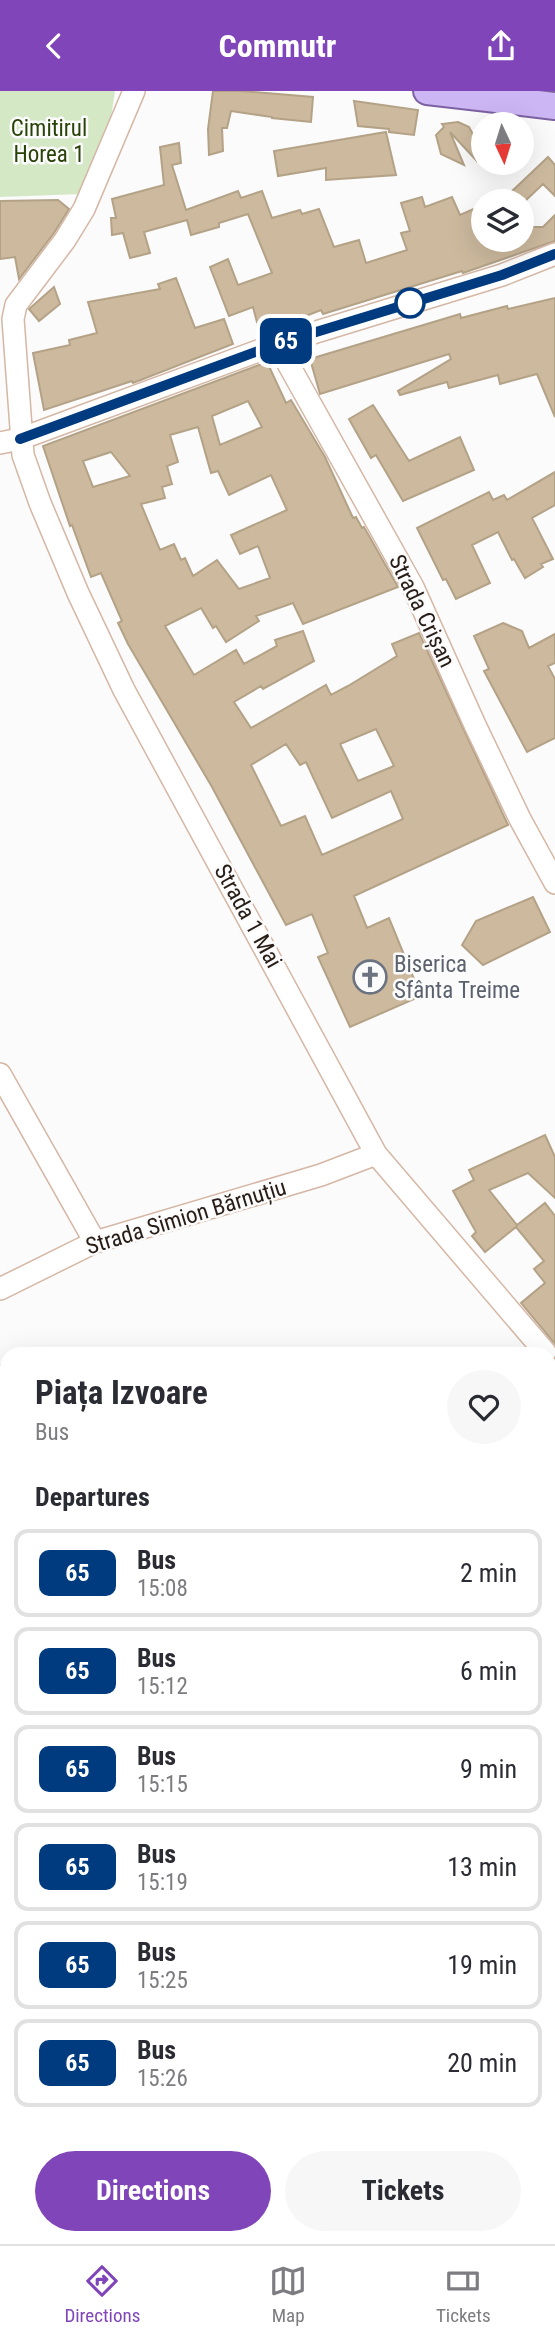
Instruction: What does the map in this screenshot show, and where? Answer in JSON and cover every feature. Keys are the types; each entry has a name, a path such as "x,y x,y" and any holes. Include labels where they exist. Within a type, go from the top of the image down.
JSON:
{"main road":[{"path":"427,91 555,107"}],"street":[{"name":"Strada 1 Mai","path":"134,91 85,208 65,240 16,305 13,319 10,441 23,454 40,503 78,593 124,690 376,1154 544,1347"},
{"path":"10,441 277,344 502,275 555,254"},
{"name":"Strada Crișan","path":"277,344 413,587 474,725 555,883"},
{"path":"0,1074 95,1242"},
{"name":"Strada Simion Bărnuțiu","path":"0,1289 95,1242 321,1175 376,1154"}],"green space":[{"name":"Cimitirul Horea 1","path":"0,91 115,91 110,124 82,194 0,197"}],"building":[{"path":"213,91 313,97 311,122 231,111 227,128 222,128 223,151 209,155 208,129"},
{"path":"354,101 418,110 414,135 358,126"},
{"path":"458,122 471,131 471,155 450,132 464,165 441,154 436,135 444,127 442,124"},
{"path":"386,132 396,175 326,180 326,168 278,176 274,151"},
{"path":"179,143 181,163 172,165 186,210 238,191 241,198 262,191 272,218 300,210 302,214 319,209 334,247 359,240 366,263 407,250 401,233 410,231 401,203 422,197 425,207 452,197 460,215 471,210 471,252 523,252 463,273 462,271 323,314 321,310 260,334 253,307 229,316 210,267 228,259 238,285 272,273 248,214 219,223 219,227 191,235 187,220 144,232 150,253 130,258 123,233 112,235 111,218 116,218 112,199 164,185 160,147"},
{"path":"548,157 555,165 555,196 543,184 534,193 534,189 514,189 529,175 534,175 534,170"},
{"path":"58,200 69,209 19,279 15,257 0,259 0,201"},
{"path":"555,215 555,241 534,248 534,227 543,227"},
{"path":"176,278 195,328 224,319 233,344 133,383 132,381 44,410 33,353 70,345 69,340 97,333 88,302 160,289 158,284"},
{"path":"54,287 60,304 39,321 29,309"},
{"path":"555,298 555,417 537,374 500,384 498,375 449,388 447,382 400,395 398,391 451,359 449,354 320,394 310,359 460,314 461,318 507,306 508,309"},
{"path":"267,362 286,403 291,400 325,457 353,518 356,517 362,528 364,527 398,587 303,624 293,603 256,616 259,621 226,642 216,626 213,628 201,608 165,626 194,675 236,650 244,664 277,646 275,640 303,631 314,661 234,702 251,728 326,685 331,695 348,686 397,656 392,644 419,633 508,825 354,896 367,928 389,918 421,996 350,1027 318,957 328,953 312,914 286,925 212,787 128,644 118,623 122,621 101,573 91,577 72,525 70,526 43,446","holes":["248,401 262,427 220,445 212,416","198,427 211,473 218,471 229,495 271,475 287,510 231,535 240,554 258,546 270,578 239,589 217,560 193,576 185,558 181,560 174,544 160,550 141,504 165,498 162,487 172,484 167,466 178,462 170,435","111,452 130,476 93,487 83,461","376,729 394,766 358,781 340,744","286,744 300,765 306,762 332,818 391,791 403,819 322,855 305,816 281,826 251,765"]},
{"path":"373,405 409,461 460,437 474,470 403,501 376,455 371,458 349,419"},
{"path":"555,472 555,505 532,518 553,559 541,564 543,567 525,578 498,532 472,545 490,583 456,599 446,579 443,580 417,528 489,492 493,500 504,495 507,500"},
{"path":"503,623 522,631 529,648 555,634 555,663 548,666 555,679 555,738 527,752 484,671 489,669 474,636"},
{"path":"533,897 550,932 483,965 462,945 476,921"},
{"path":"545,1135 555,1157 555,1198 528,1173 489,1190 517,1225 545,1203 555,1216 555,1344 521,1303 545,1283 534,1269 544,1261 516,1227 485,1252 472,1236 476,1232 453,1191 474,1180 469,1170"}],"bus line":[{"name":"65","path":"20,439 277,344 502,275 555,254"}],"place":[{"name":"Biserica Sfânta Treime","path":"370,977"}]}
